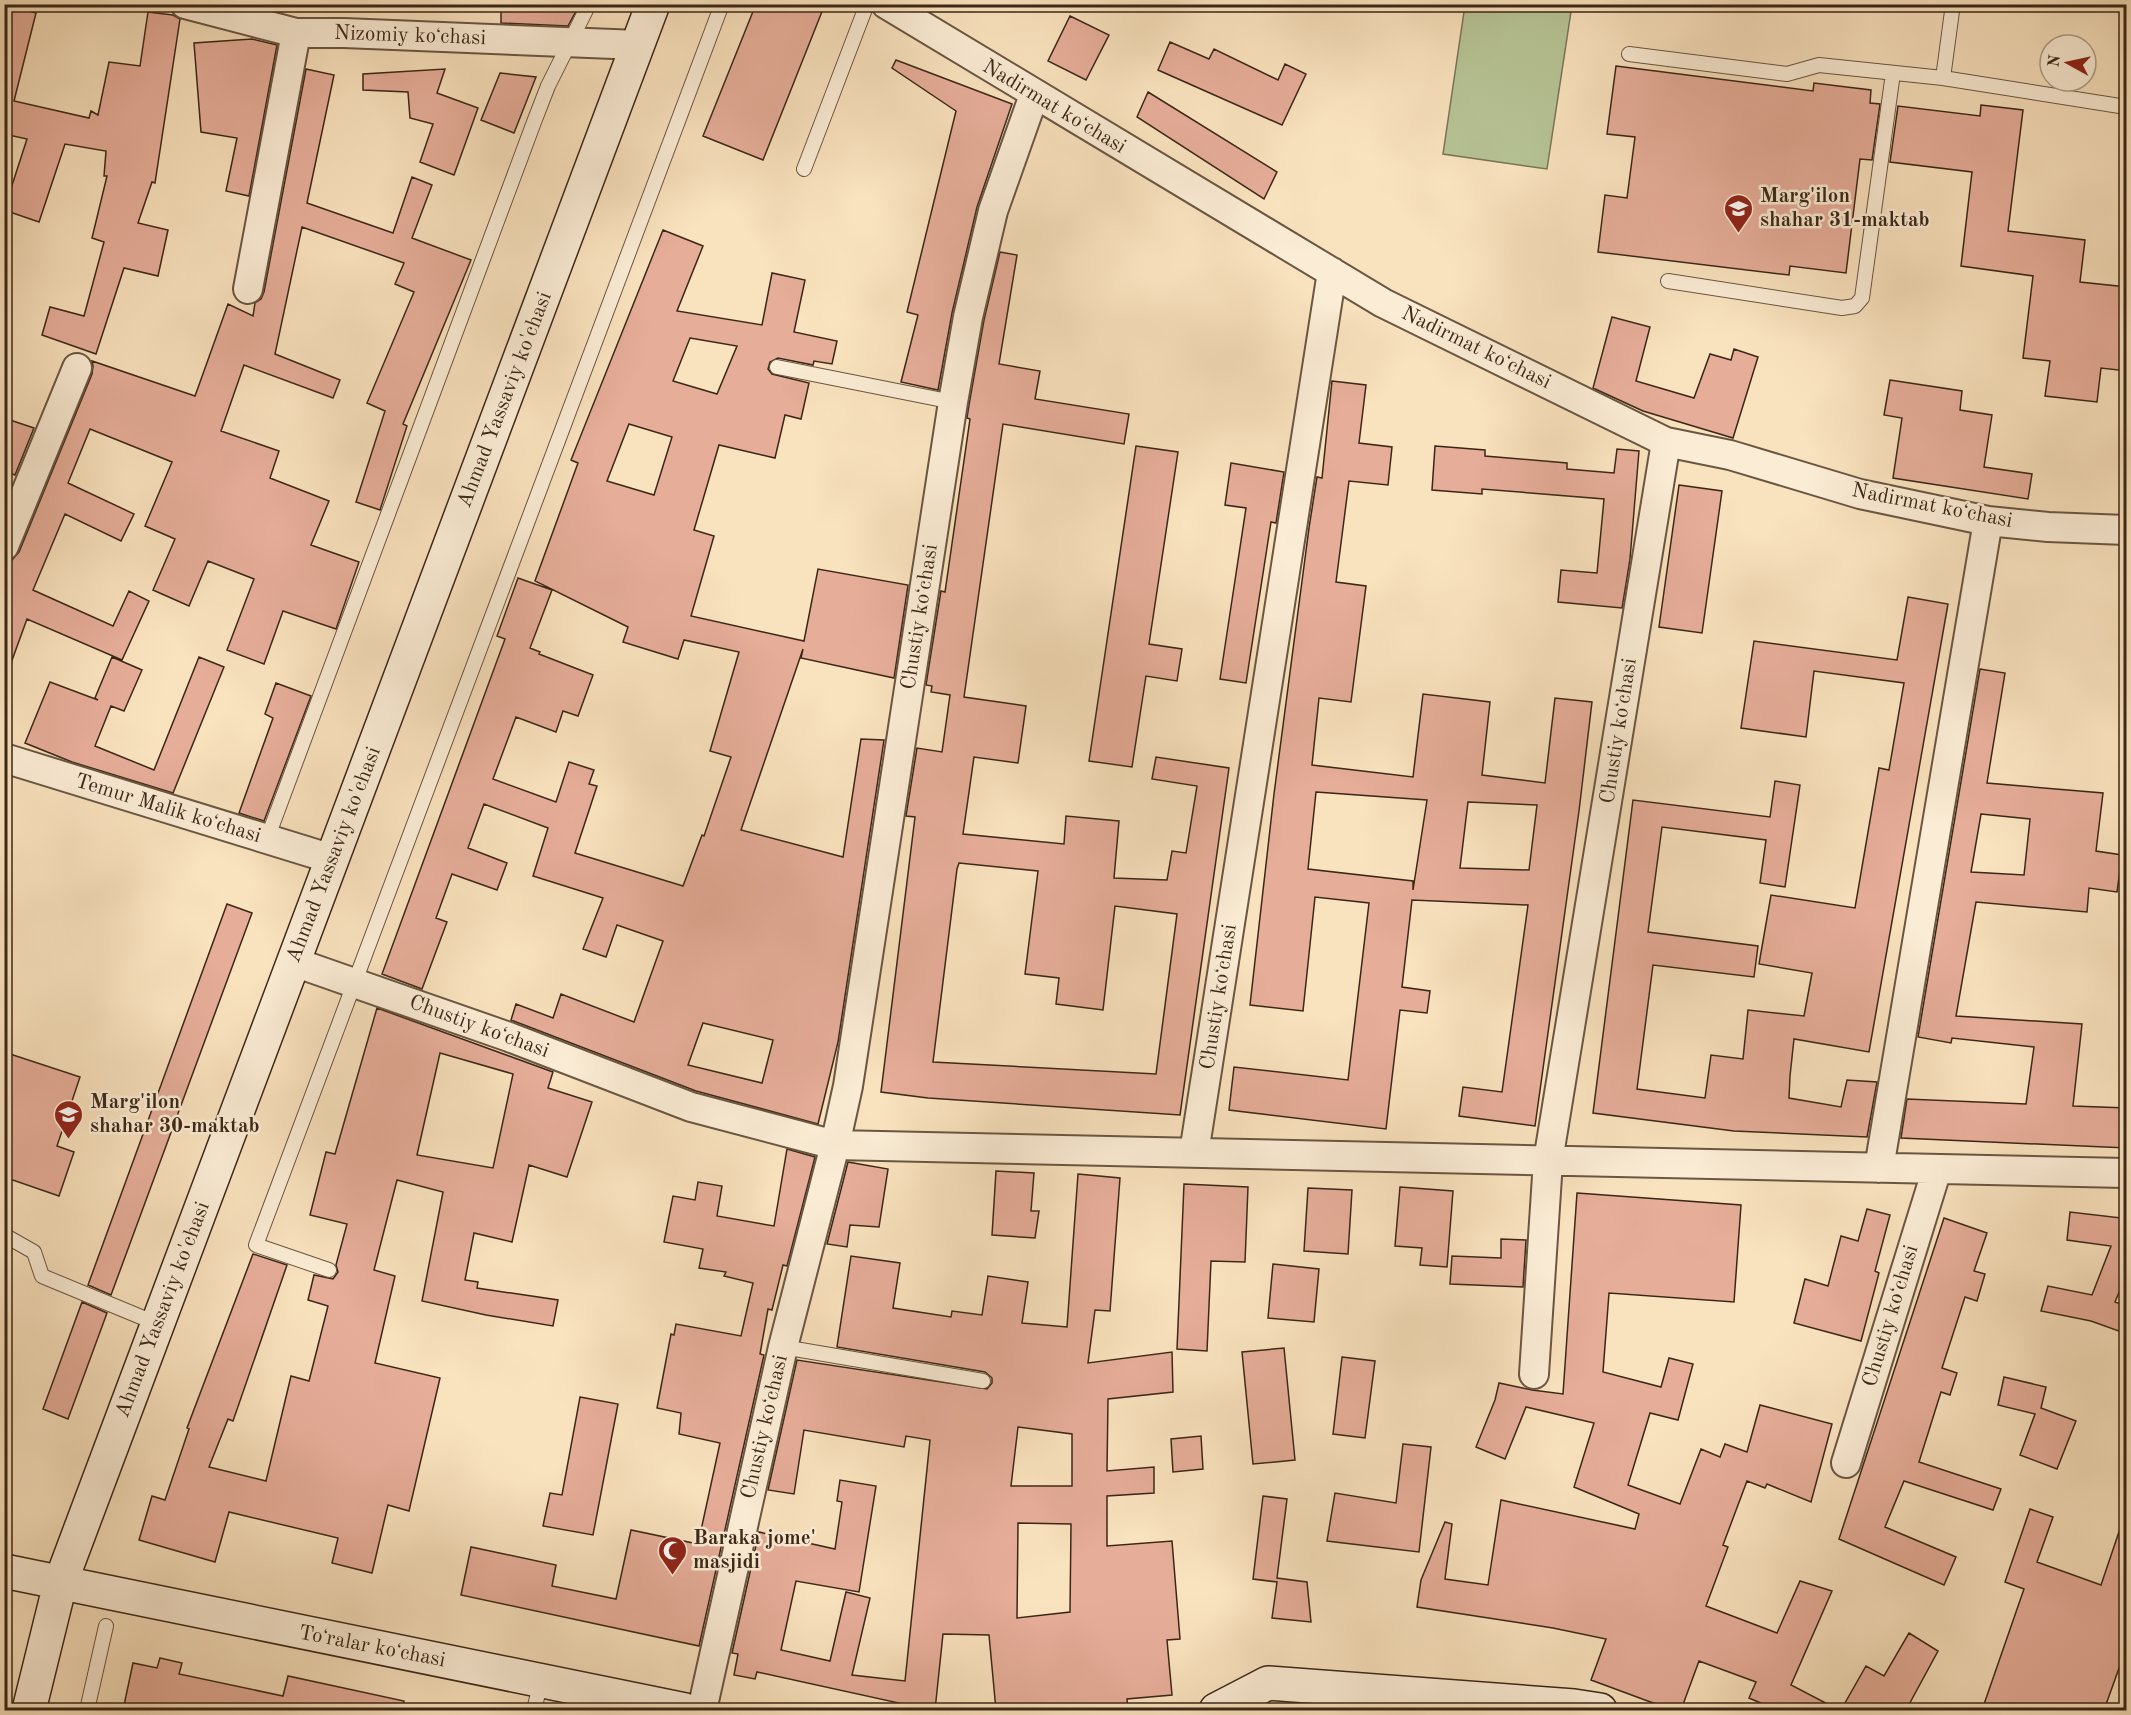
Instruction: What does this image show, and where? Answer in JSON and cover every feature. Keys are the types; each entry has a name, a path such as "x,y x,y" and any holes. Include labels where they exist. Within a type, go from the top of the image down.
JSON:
{"main road":[{"name":"Ahmad Yassaviy ko'chasi","path":"29,1710 60,1584 653,4"},
{"name":"Toʻralar koʻchasi","path":"5,1572 538,1696 685,1710"},
{"path":"1216,1710 1268,1683 1574,1706 1600,1710"}],"street":[{"name":"Nizomiy koʻchasi","path":"186,4 296,33 638,45"},
{"name":"Nadirmat koʻchasi","path":"886,4 1383,303 1666,442 1731,455 1860,494 1988,521 2048,527 2127,530"},
{"path":"248,290 296,33"},
{"name":"Chustiy koʻchasi","path":"702,1710 783,1347 848,1086 968,317 993,211 1034,95"},
{"name":"Chustiy koʻchasi","path":"1194,1153 1332,272"},
{"path":"4,546 77,368"},
{"name":"Chustiy koʻchasi","path":"1534,1374 1548,1161 1666,442"},
{"path":"1879,1168 1988,521"},
{"name":"Temur Malik koʻchasi","path":"4,758 332,859"},
{"name":"Chustiy koʻchasi","path":"294,962 509,1037 691,1107 835,1145 2127,1173"},
{"name":"Chustiy koʻchasi","path":"1846,1463 1937,1169"}],"lane":[{"path":"267,839 548,86 589,4"},
{"path":"329,1270 256,1245 722,4"},
{"path":"804,169 867,4"},
{"path":"1943,78 1953,4"},
{"path":"1629,54 1787,74 1819,65 1943,78 2127,107"},
{"path":"1668,281 1842,309 1855,306 1862,298 1893,73"},
{"path":"777,367 953,402"},
{"path":"4,1235 34,1252 42,1276 158,1324"},
{"path":"783,1347 983,1381"},
{"path":"87,1710 106,1626"}],"green space":[{"path":"1465,5 1572,5 1547,169 1443,154"}],"building":[{"path":"4,4 36,13 14,101 89,118 91,111 98,115 109,62 140,66 148,12 173,15 180,19 155,183 152,182 138,223 168,230 158,276 124,268 96,354 42,335 50,307 84,316 104,242 92,238 107,176 104,176 106,151 65,144 39,222 4,210 27,139 4,134"},
{"path":"501,4 576,4 576,11 568,26 501,23"},
{"path":"756,4 825,4 763,160 703,136"},
{"path":"1070,16 1109,35 1086,80 1048,61"},
{"path":"252,39 277,45 249,196 226,191 237,138 201,132 194,43"},
{"path":"1170,42 1209,59 1214,49 1278,80 1285,64 1306,74 1282,125 1158,70"},
{"path":"896,60 1012,104 977,207 952,313 938,390 901,382 918,315 907,312 956,111 892,68"},
{"path":"1616,66 1813,91 1814,83 1871,90 1870,103 1880,104 1872,160 1860,159 1846,273 1790,266 1789,275 1598,252 1605,195 1627,198 1635,137 1607,134"},
{"path":"306,69 334,75 307,203 393,233 412,177 432,185 412,238 471,260 403,424 407,426 380,510 356,502 385,411 367,403 414,292 395,284 404,263 302,227 275,354 340,380 333,398 244,365 221,431 279,451 270,478 329,501 311,545 359,562 336,629 283,611 264,664 227,650 254,579 208,561 189,606 153,590 175,539 145,526 172,462 90,429 68,483 134,514 121,541 65,514 33,590 113,626 129,591 149,601 122,660 27,619 7,674 4,673 4,577 12,560 19,552 92,374 92,361 195,396 228,304 253,316 255,303 261,299 264,292"},
{"path":"445,69 437,93 478,108 454,175 420,162 433,124 410,118 408,92 363,90 363,74"},
{"path":"500,73 536,77 514,133 481,120"},
{"path":"1148,92 1277,172 1264,199 1137,117"},
{"path":"1981,105 2023,110 2008,231 2085,240 2080,282 2127,287 2127,371 2101,368 2097,402 2045,396 2050,361 2023,358 2033,276 1961,266 1972,172 1890,162 1898,106 1980,116"},
{"path":"663,230 703,246 677,311 762,325 772,273 805,280 794,332 837,341 832,364 814,361 813,365 778,358 770,362 768,369 772,374 809,383 801,419 785,415 775,458 719,445 694,530 714,536 691,616 804,641 818,569 908,585 894,678 801,658 803,649 741,830 843,857 861,739 884,740 838,1042 818,1124 696,1091 511,1020 516,1004 553,1018 561,994 634,1022 663,941 617,925 606,957 583,949 603,898 533,876 548,828 484,804 468,848 507,863 497,890 452,874 436,918 447,922 422,989 382,974 505,639 497,636 518,578 552,590 530,648 540,652 539,654 593,675 578,716 563,711 556,732 516,717 493,779 556,802 569,762 594,770 589,784 597,786 575,853 683,886 702,835 704,836 731,757 710,751 739,652 684,640 678,659 623,642 628,627 535,581 578,463 571,460","holes":["690,338 737,346 717,394 673,381","629,424 672,437 654,495 607,481","703,1023 773,1040 762,1083 688,1065"]},
{"path":"1000,252 1017,255 999,364 1040,371 1035,399 1129,414 1124,444 1003,424 964,697 1026,706 1018,763 974,757 963,834 1064,844 1066,816 1119,821 1114,878 1167,880 1172,851 1186,853 1197,786 1152,779 1156,757 1229,768 1180,1115 928,1098 881,1092 915,817 906,816 917,748 942,752 950,695 931,692 932,686 926,685 941,591 945,592 970,419 967,418 984,320","holes":["959,863 1038,871 1025,974 1059,978 1056,1004 1103,1010 1115,906 1177,914 1156,1074 933,1062"]},
{"path":"1612,317 1650,327 1636,381 1694,398 1710,354 1731,360 1734,349 1758,357 1733,438 1643,411 1593,388"},
{"path":"1890,380 1962,391 1960,410 1992,415 1984,467 2032,474 2028,499 1893,478 1902,418 1884,415"},
{"path":"1332,381 1366,385 1359,443 1392,447 1388,485 1349,481 1336,582 1366,586 1351,702 1319,698 1312,765 1413,777 1423,694 1490,702 1482,775 1545,783 1555,698 1592,702 1535,1126 1459,1116 1463,1087 1502,1092 1528,905 1412,900 1402,987 1430,991 1427,1013 1400,1010 1386,1129 1229,1110 1234,1067 1348,1080 1369,903 1315,897 1303,1011 1250,1005 1274,794 1309,528 1317,477 1322,478","holes":["1316,792 1427,800 1413,890 1413,881 1308,869","1468,802 1537,805 1529,870 1460,868"]},
{"path":"4,418 34,428 15,475 4,471"},
{"path":"1136,446 1178,452 1149,644 1182,649 1177,681 1146,676 1132,767 1089,761"},
{"path":"1435,446 1485,450 1485,456 1567,463 1567,469 1614,473 1617,449 1639,451 1630,559 1622,608 1558,602 1561,570 1597,573 1604,499 1482,489 1482,494 1432,490"},
{"path":"1231,463 1284,472 1276,523 1271,522 1246,683 1220,679 1246,508 1225,505"},
{"path":"1679,485 1722,491 1702,633 1659,627"},
{"path":"1908,597 1948,604 1869,1052 1794,1039 1790,1076 1789,1098 1841,1107 1847,1080 1877,1082 1867,1137 1734,1131 1593,1113 1633,800 1770,817 1775,781 1800,785 1785,887 1760,883 1766,840 1662,827 1648,932 1758,946 1754,977 1653,965 1637,1089 1705,1098 1711,1055 1743,1059 1748,1010 1804,1016 1812,973 1759,964 1771,895 1855,908 1879,768 1889,770 1904,683 1814,671 1806,737 1741,728 1754,641 1897,660"},
{"path":"112,657 142,670 124,711 111,706 95,746 154,770 199,657 224,667 173,793 72,762 25,743 50,682 98,700 95,698"},
{"path":"1980,669 2005,673 1987,783 2103,793 2096,851 2122,855 2117,892 2089,888 2087,912 1976,902 1956,1016 2082,1024 2073,1106 2127,1108 2127,1148 1901,1138 1907,1099 2026,1104 2034,1047 1952,1038 1951,1043 1918,1037","holes":["1981,814 2030,819 2024,875 1971,872"]},
{"path":"276,683 311,696 264,821 239,813 273,718 265,714"},
{"path":"227,904 252,913 111,1295 88,1285"},
{"path":"377,1008 553,1072 548,1088 592,1102 567,1177 529,1165 512,1242 474,1233 465,1280 478,1282 477,1288 558,1300 553,1326 422,1301 443,1192 397,1180 374,1270 395,1276 375,1363 440,1378 409,1511 388,1505 372,1573 332,1563 338,1538 229,1512 215,1562 139,1540 152,1496 165,1500 189,1429 187,1428 253,1254 287,1265 233,1421 228,1419 209,1467 266,1481 291,1376 309,1381 328,1306 308,1300 314,1275 333,1279 338,1272 336,1265 347,1224 310,1215 326,1152 335,1154","holes":["440,1053 513,1074 493,1168 417,1155"]},
{"path":"4,1052 80,1077 57,1146 74,1152 59,1196 4,1177"},
{"path":"787,1149 815,1157 787,1266 783,1265 772,1310 768,1309 760,1354 764,1355 699,1646 461,1595 471,1547 556,1565 552,1586 616,1599 631,1530 698,1544 720,1443 679,1434 681,1413 657,1408 671,1334 674,1335 676,1324 741,1336 753,1283 724,1276 726,1272 699,1268 703,1249 664,1242 673,1196 695,1200 698,1182 722,1186 717,1216 774,1226"},
{"path":"848,1162 888,1169 879,1227 850,1225 847,1247 827,1244"},
{"path":"996,1171 1034,1173 1031,1211 1039,1211 1035,1238 992,1235"},
{"path":"1078,1174 1120,1178 1110,1311 1095,1310 1088,1363 1172,1352 1173,1392 1108,1399 1107,1471 1154,1467 1154,1493 1107,1496 1107,1546 1172,1541 1180,1639 1167,1640 1172,1695 1127,1699 1128,1710 996,1710 989,1635 943,1634 935,1710 907,1710 908,1705 757,1672 755,1679 734,1675 738,1654 732,1653 759,1532 835,1549 842,1502 837,1501 840,1480 876,1486 859,1592 796,1581 781,1650 830,1661 846,1592 870,1598 852,1675 905,1681 930,1440 906,1436 904,1447 804,1430 794,1494 768,1490 797,1360 987,1389 992,1383 992,1378 985,1372 837,1347 851,1256 900,1263 893,1308 951,1317 952,1311 982,1315 988,1276 1028,1282 1022,1323 1067,1327","holes":["1018,1427 1072,1434 1072,1486 1011,1486","1018,1523 1071,1524 1070,1612 1017,1618"]},
{"path":"1184,1184 1248,1187 1245,1262 1211,1261 1207,1351 1177,1349"},
{"path":"1400,1187 1453,1191 1447,1267 1420,1265 1422,1248 1395,1246"},
{"path":"1308,1188 1352,1190 1348,1254 1304,1251"},
{"path":"1577,1193 1741,1205 1734,1302 1609,1293 1603,1372 1661,1387 1669,1358 1693,1364 1678,1420 1650,1413 1628,1485 1680,1504 1701,1449 1720,1457 1725,1444 1747,1452 1760,1405 1832,1424 1811,1502 1767,1484 1765,1488 1747,1481 1723,1545 1728,1547 1706,1606 1777,1633 1800,1581 1832,1591 1791,1685 1839,1710 1777,1710 1749,1698 1756,1682 1699,1661 1681,1710 1672,1710 1591,1680 1606,1639 1553,1628 1417,1607 1421,1580 1445,1522 1452,1524 1445,1579 1488,1585 1501,1500 1635,1529 1639,1514 1574,1487 1594,1423 1526,1407 1505,1459 1476,1447 1495,1400 1499,1383 1563,1394"},
{"path":"1867,1209 1890,1215 1875,1271 1879,1273 1861,1341 1794,1323 1805,1279 1828,1286 1841,1236 1858,1241"},
{"path":"2124,1209 2127,1210 2127,1273 2115,1302 2127,1306 2127,1334 2091,1321 2041,1311 2048,1286 2092,1295 2111,1246 2067,1240 2070,1212 2121,1218"},
{"path":"1944,1218 1987,1233 1974,1271 1985,1274 1977,1301 1965,1297 1942,1368 1957,1373 1950,1395 1941,1392 1919,1462 2001,1489 1993,1510 1904,1481 1885,1527 1956,1557 1944,1585 1839,1539"},
{"path":"1501,1239 1526,1240 1523,1287 1450,1284 1452,1256 1501,1258"},
{"path":"1273,1264 1319,1269 1314,1322 1268,1318"},
{"path":"82,1302 107,1313 68,1419 43,1409"},
{"path":"1284,1348 1295,1460 1253,1464 1242,1352"},
{"path":"1342,1357 1375,1361 1365,1438 1333,1434"},
{"path":"2004,1377 2046,1387 2041,1408 2076,1421 2057,1469 2020,1455 2035,1414 1998,1405"},
{"path":"580,1397 618,1404 593,1535 543,1526 550,1493 562,1495"},
{"path":"1201,1436 1203,1469 1173,1472 1171,1439"},
{"path":"1403,1444 1431,1447 1419,1552 1327,1541 1335,1493 1396,1503"},
{"path":"1263,1496 1287,1499 1277,1578 1307,1582 1311,1622 1272,1618 1277,1582 1253,1579"},
{"path":"2030,1509 2053,1517 2037,1562 2101,1585 2123,1520 2127,1521 2127,1646 2104,1710 1982,1710 2024,1589 2005,1582"},
{"path":"1909,1633 1938,1651 1906,1710 1841,1710 1866,1666 1884,1676"},
{"path":"160,1658 182,1663 179,1674 283,1696 288,1676 404,1701 403,1710 123,1710 133,1663 157,1668"}],"place":[{"name":"Marg'ilon shahar 31-maktab","path":"1739,234"},
{"name":"Marg'ilon shahar 30-maktab","path":"69,1140"},
{"name":"Baraka jome' masjidi","path":"672,1576"}]}
